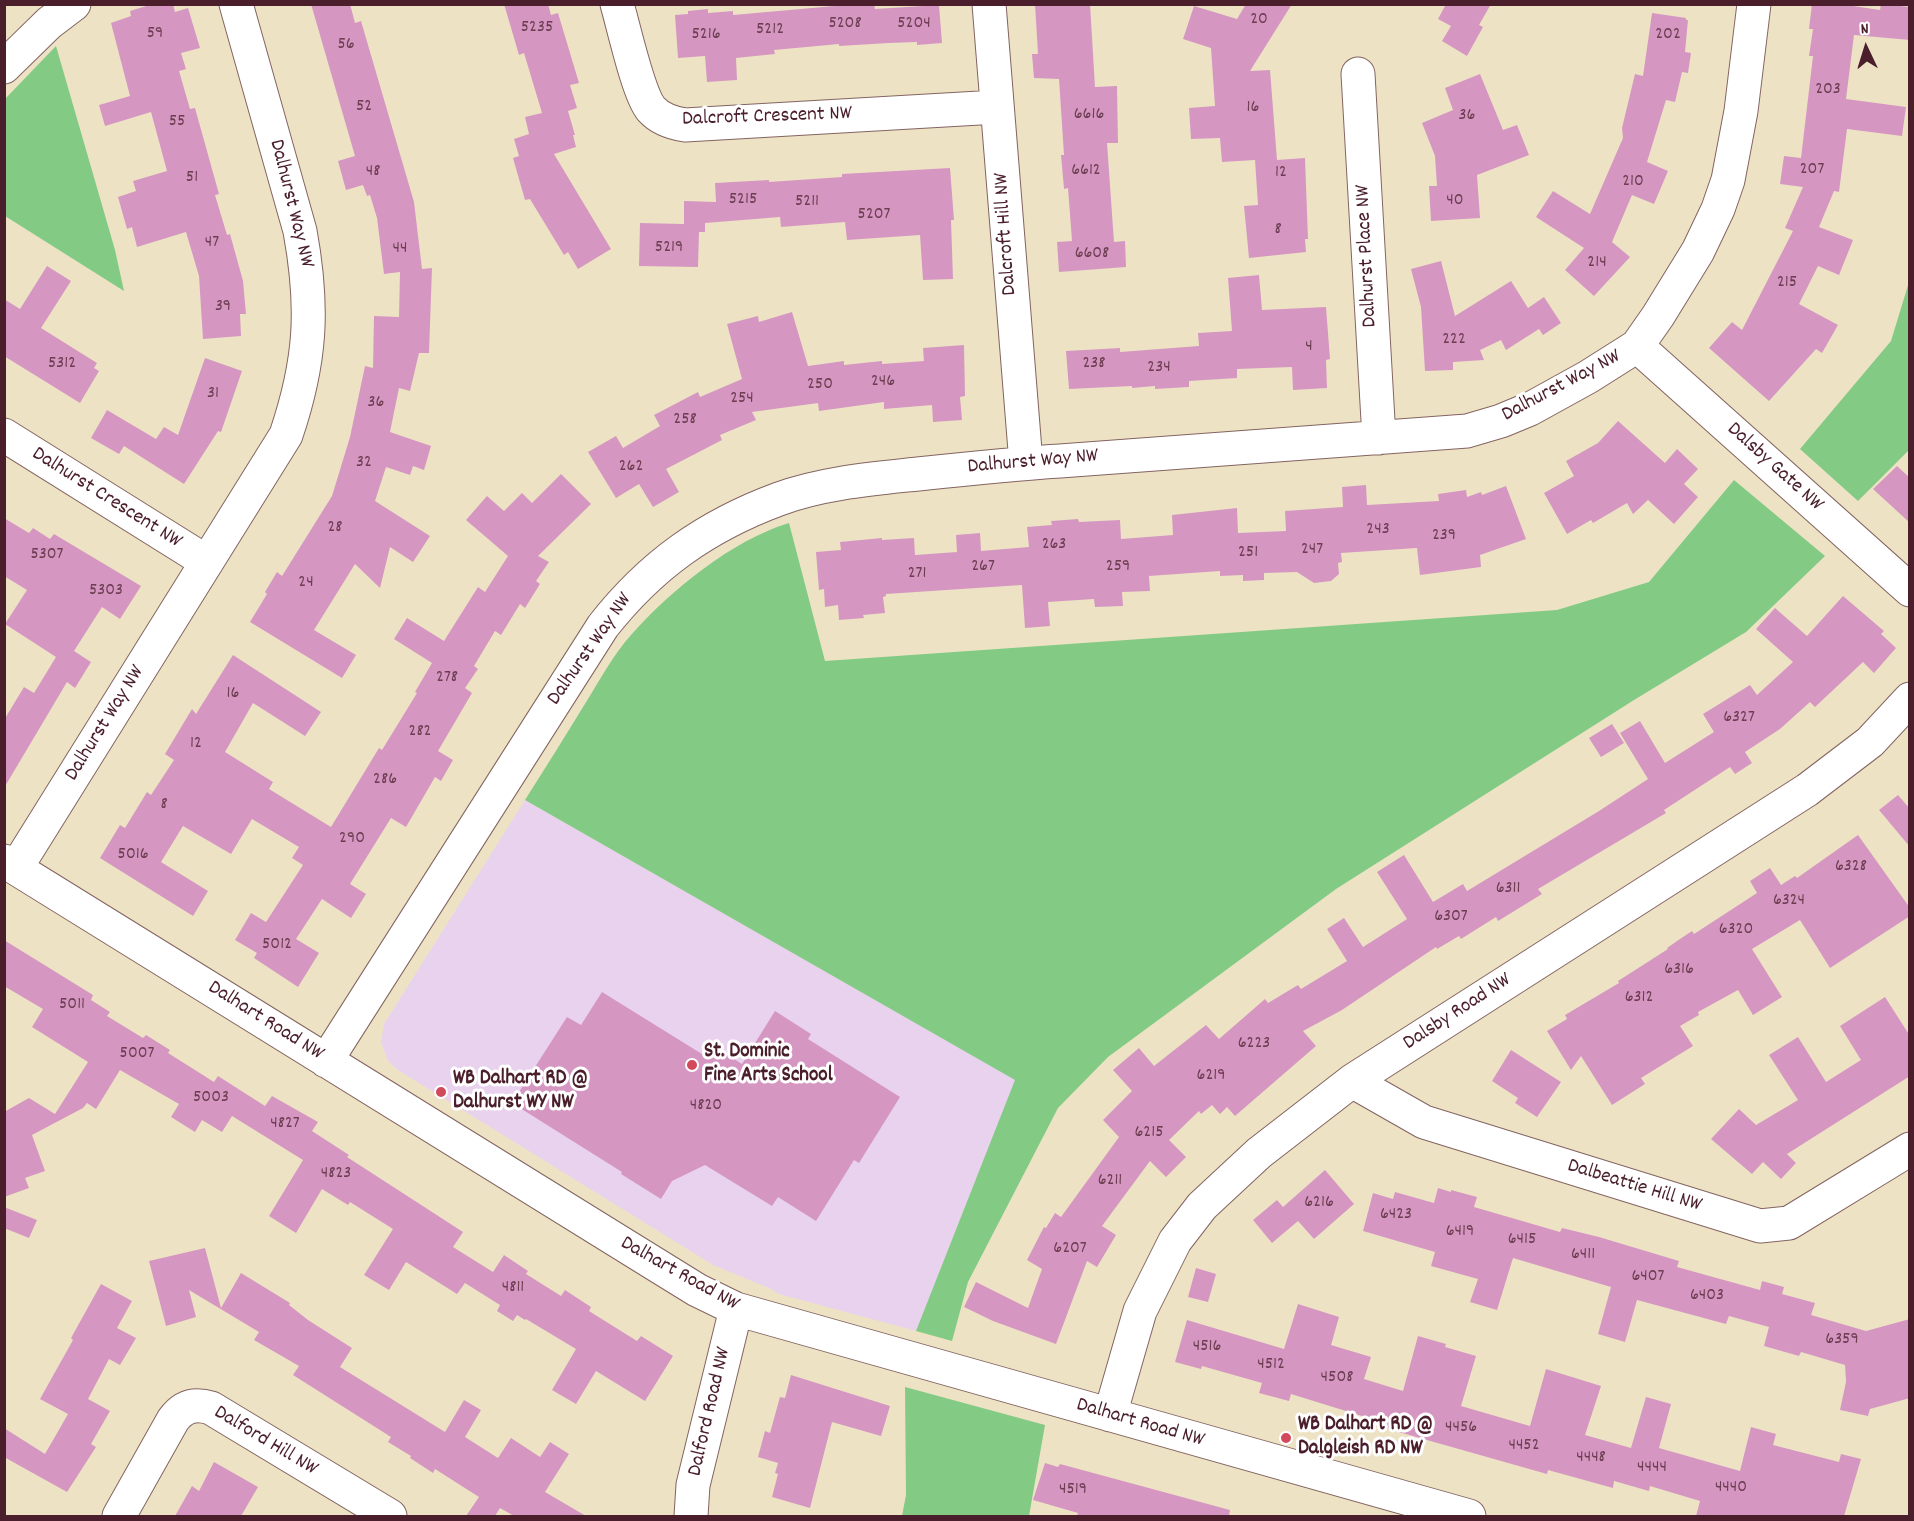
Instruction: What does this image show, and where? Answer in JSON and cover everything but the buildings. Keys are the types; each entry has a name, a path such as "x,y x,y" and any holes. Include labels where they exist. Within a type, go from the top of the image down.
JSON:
{"street":[{"path":"4,68 49,23 74,4"},
{"name":"Dalhurst Way NW","path":"10,865 207,562 286,435 297,402 305,368 309,333 310,298 307,264 300,231 236,4"},
{"name":"Dalcroft Crescent NW","path":"617,4 645,100 656,114 675,124 997,107"},
{"name":"Dalcroft Hill NW","path":"989,4 1026,463"},
{"name":"Dalhurst Way NW","path":"326,1061 586,652 620,605 659,566 689,543 720,525 780,499 821,487 884,478 1026,463 1467,431 1530,409 1588,378 1637,346 1698,251 1725,190 1741,111 1754,4"},
{"name":"Dalhurst Place NW","path":"1358,75 1379,438"},
{"name":"Dalsby Gate NW","path":"1637,346 1910,590"},
{"name":"Dalhurst Crescent NW","path":"4,435 207,562"},
{"name":"Dalsby Road NW","path":"1110,1415 1140,1311 1174,1241 1202,1206 1259,1154 1352,1082 1807,790 1870,742 1910,699"},
{"name":"Dalhart Road NW","path":"10,865 697,1290 736,1309 1110,1415 1413,1509 1469,1516"},
{"name":"Dalbeattie Hill NW","path":"1352,1082 1424,1122 1760,1226 1789,1223 1802,1217 1910,1149"},
{"name":"Dalford Road NW","path":"691,1516 696,1474 736,1309"},
{"name":"Dalford Hill NW","path":"119,1516 173,1420 184,1408 201,1405 211,1408 390,1516"}],"shaded area":[{"name":"St. Dominic Fine Arts School","path":"525,800 1016,1080 916,1331 779,1294 713,1265 398,1070 388,1061 381,1042 384,1024"}],"green space":[{"path":"56,46 115,250 124,291 5,216 5,99"},
{"path":"1909,282 1909,450 1858,501 1800,449 1891,341"},
{"path":"1734,480 1825,556 1746,632 1634,700 1336,889 1108,1057 1058,1108 968,1282 952,1341 916,1331 1015,1080 525,800 613,658 647,618 683,585 724,554 746,541 789,523 825,661 1557,610 1649,582"},
{"path":"905,1387 1045,1425 1029,1516 902,1516 906,1495"}],"place":[{"name":"St. Dominic Fine Arts School","path":"692,1065"},
{"name":"WB Dalhart RD @ Dalhurst WY NW","path":"441,1092"},
{"name":"WB Dalhart RD @ Dalgleish RD NW","path":"1286,1438"}]}
